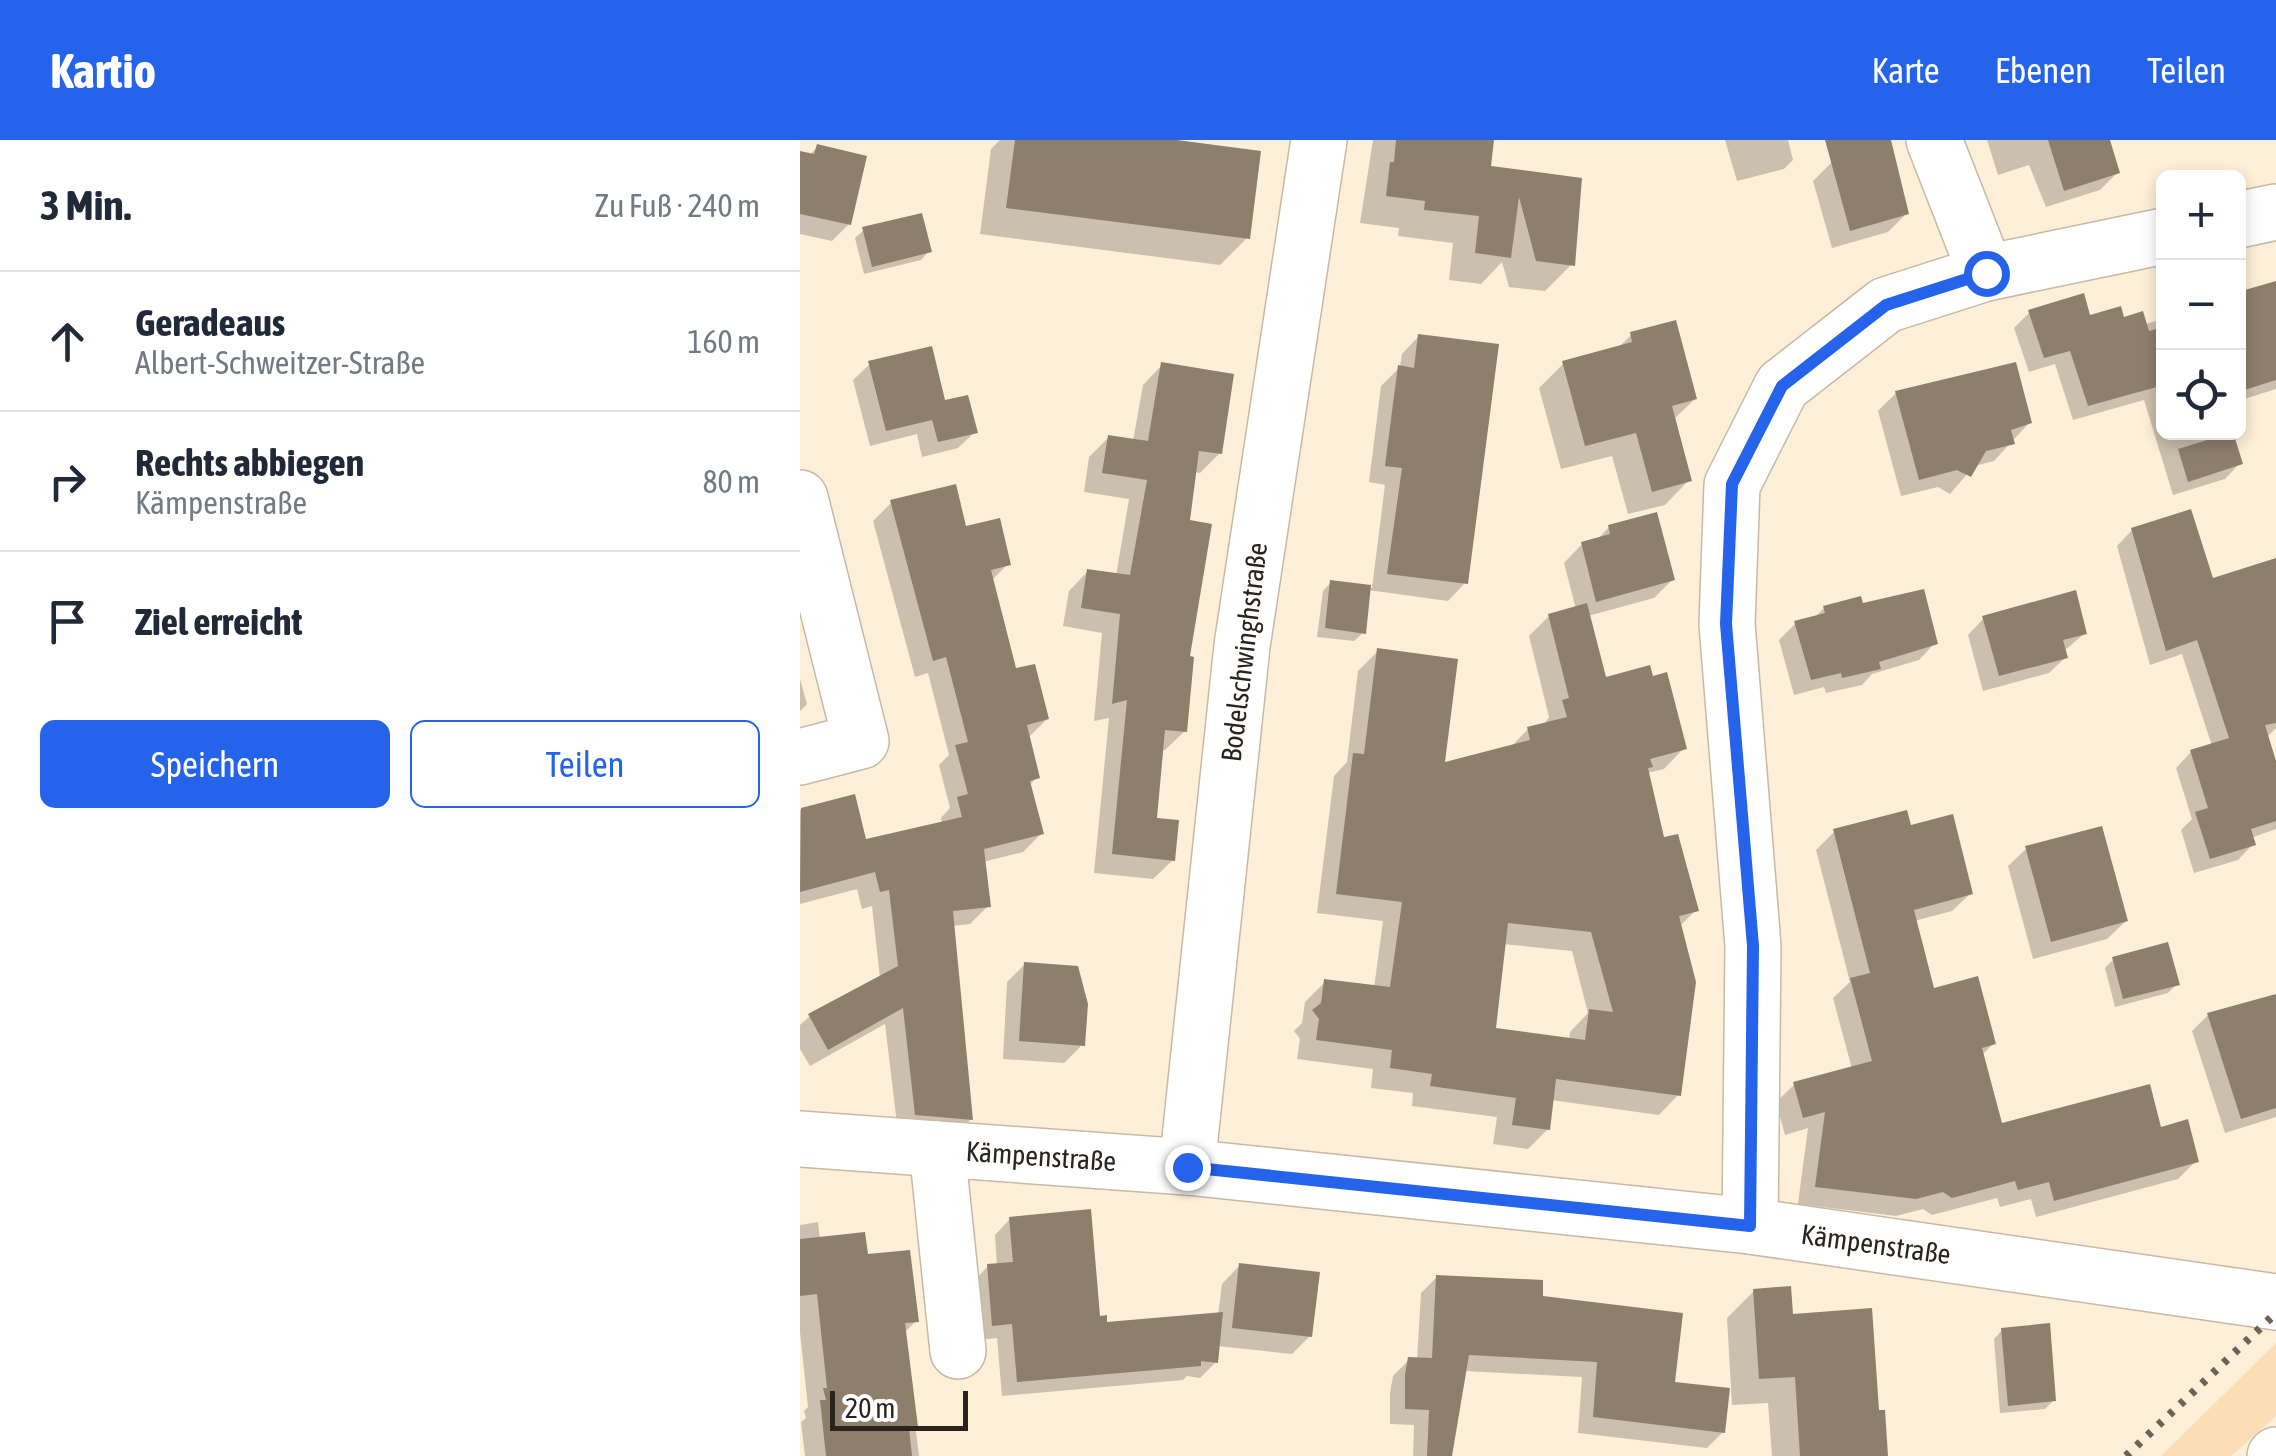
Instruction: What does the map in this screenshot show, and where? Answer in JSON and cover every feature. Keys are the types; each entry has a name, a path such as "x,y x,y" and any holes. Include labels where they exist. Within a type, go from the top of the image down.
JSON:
{"street":[{"name":"Bodelschwinghstraße","path":"1187,1167 1242,646 1319,140"},
{"path":"1934,140 1986,273"},
{"path":"2246,218 2276,212"},
{"path":"1750,1226 1753,946 1726,624 1732,484 1782,386 1886,305 1986,273 2156,238"},
{"path":"800,498 861,741 800,757"},
{"name":"Kämpenstraße","path":"800,1139 1187,1167 1750,1226 2255,1299 2276,1260"},
{"path":"936,1148 958,1351"}],"shaded area":[{"path":"2276,1343 2276,1416 2231,1456 2161,1456"}],"building":[{"path":"1015,140 1177,140 1261,151 1250,239 1006,208"},
{"path":"1396,140 1494,140 1491,166 1582,178 1575,266 1536,261 1519,197 1511,258 1475,253 1479,216 1424,210 1425,201 1386,196"},
{"path":"1825,140 1891,140 1909,214 1850,231"},
{"path":"2048,140 2110,140 2120,173 2064,191"},
{"path":"817,144 867,156 851,225 800,214 800,151 814,154"},
{"path":"922,213 932,252 872,267 862,227"},
{"path":"2276,281 2276,380 2246,389 2246,350 2246,290"},
{"path":"2084,293 2090,315 2121,306 2124,317 2143,311 2149,331 2156,329 2156,387 2088,406 2070,351 2044,358 2028,310"},
{"path":"1676,320 1697,399 1672,406 1692,481 1652,492 1636,433 1585,446 1562,361 1632,342 1630,332"},
{"path":"1418,334 1499,344 1468,584 1387,574 1402,468 1385,466 1398,365 1414,368"},
{"path":"932,346 945,400 968,395 978,433 938,442 932,420 886,431 868,361"},
{"path":"1161,362 1234,374 1222,454 1199,451 1190,520 1212,524 1190,656 1194,657 1187,732 1165,730 1157,818 1179,820 1175,861 1112,854 1127,700 1112,704 1120,614 1081,608 1087,569 1130,575 1147,480 1102,473 1108,435 1148,441"},
{"path":"2016,362 2032,423 2011,430 2015,444 1986,451 1971,477 1957,470 1919,480 1895,391"},
{"path":"2207,440 2236,440 2243,464 2188,482 2178,449"},
{"path":"956,484 966,526 1000,518 1011,565 991,570 1016,668 1035,664 1049,719 1027,725 1040,778 1030,781 1044,834 984,849 991,907 953,911 973,1120 915,1115 903,1008 828,1050 808,1014 898,966 889,890 880,892 875,872 800,892 801,808 855,794 866,839 962,817 957,797 968,794 955,745 968,742 946,657 933,661 890,500"},
{"path":"2191,509 2213,578 2276,558 2276,723 2265,725 2276,761 2276,821 2251,829 2256,845 2210,859 2195,812 2208,808 2190,750 2229,738 2197,640 2166,651 2131,528"},
{"path":"1657,512 1675,580 1596,602 1581,542 1610,534 1608,525"},
{"path":"1330,580 1371,585 1366,634 1325,628"},
{"path":"1924,589 1938,644 1879,662 1881,669 1811,680 1794,621 1825,613 1823,606 1861,596 1863,603"},
{"path":"2076,590 2087,634 2063,640 2068,658 1999,676 1982,616"},
{"path":"1587,603 1606,677 1650,665 1653,676 1667,672 1687,749 1650,759 1653,767 1648,768 1664,837 1678,834 1699,911 1679,916 1696,982 1681,1096 1556,1079 1550,1130 1512,1125 1516,1098 1430,1086 1432,1074 1390,1068 1392,1050 1316,1040 1319,1019 1312,1010 1321,1003 1324,979 1390,987 1402,902 1336,894 1353,753 1364,754 1377,648 1458,659 1445,762 1530,740 1527,727 1567,717 1562,700 1569,698 1548,614","holes":["1508,923 1591,932 1613,1012 1589,1009 1585,1040 1496,1028"]},
{"path":"1907,810 1911,825 1953,814 1973,894 1914,910 1934,988 1978,976 1996,1044 1982,1048 2002,1123 2150,1084 2161,1127 2188,1119 2199,1162 2054,1201 2049,1182 2018,1190 2015,1181 1952,1198 1943,1192 1916,1199 1815,1187 1825,1112 1803,1118 1793,1082 1872,1061 1850,978 1870,973 1833,829"},
{"path":"2102,826 2128,921 2051,942 2025,846"},
{"path":"2168,942 2180,985 2123,999 2112,957"},
{"path":"1024,962 1078,966 1088,1004 1085,1046 1019,1041"},
{"path":"2276,994 2276,1108 2241,1119 2207,1013"},
{"path":"1091,1209 1100,1316 1107,1315 1107,1322 1223,1312 1218,1363 1201,1361 1201,1366 1017,1382 1012,1324 992,1326 987,1264 1013,1262 1009,1217"},
{"path":"865,1232 868,1254 910,1250 919,1322 905,1323 918,1427 909,1428 912,1456 826,1456 820,1400 826,1400 823,1388 827,1388 817,1294 800,1296 800,1239"},
{"path":"1239,1263 1320,1272 1312,1337 1232,1328"},
{"path":"1436,1275 1543,1280 1543,1296 1683,1313 1675,1382 1730,1388 1725,1433 1593,1417 1597,1362 1469,1355 1452,1456 1427,1456 1429,1410 1405,1409 1405,1375 1408,1357 1432,1358"},
{"path":"1791,1286 1793,1314 1872,1308 1879,1410 1885,1410 1888,1456 1800,1456 1795,1377 1759,1379 1753,1289"},
{"path":"2050,1323 2056,1401 2008,1406 2001,1328"}],"railway":[{"path":"2126,1456 2276,1313"}],"route":[{"path":"1187,1167 1750,1226 1753,946 1726,624 1732,484 1782,386 1886,305 1986,273"}]}
